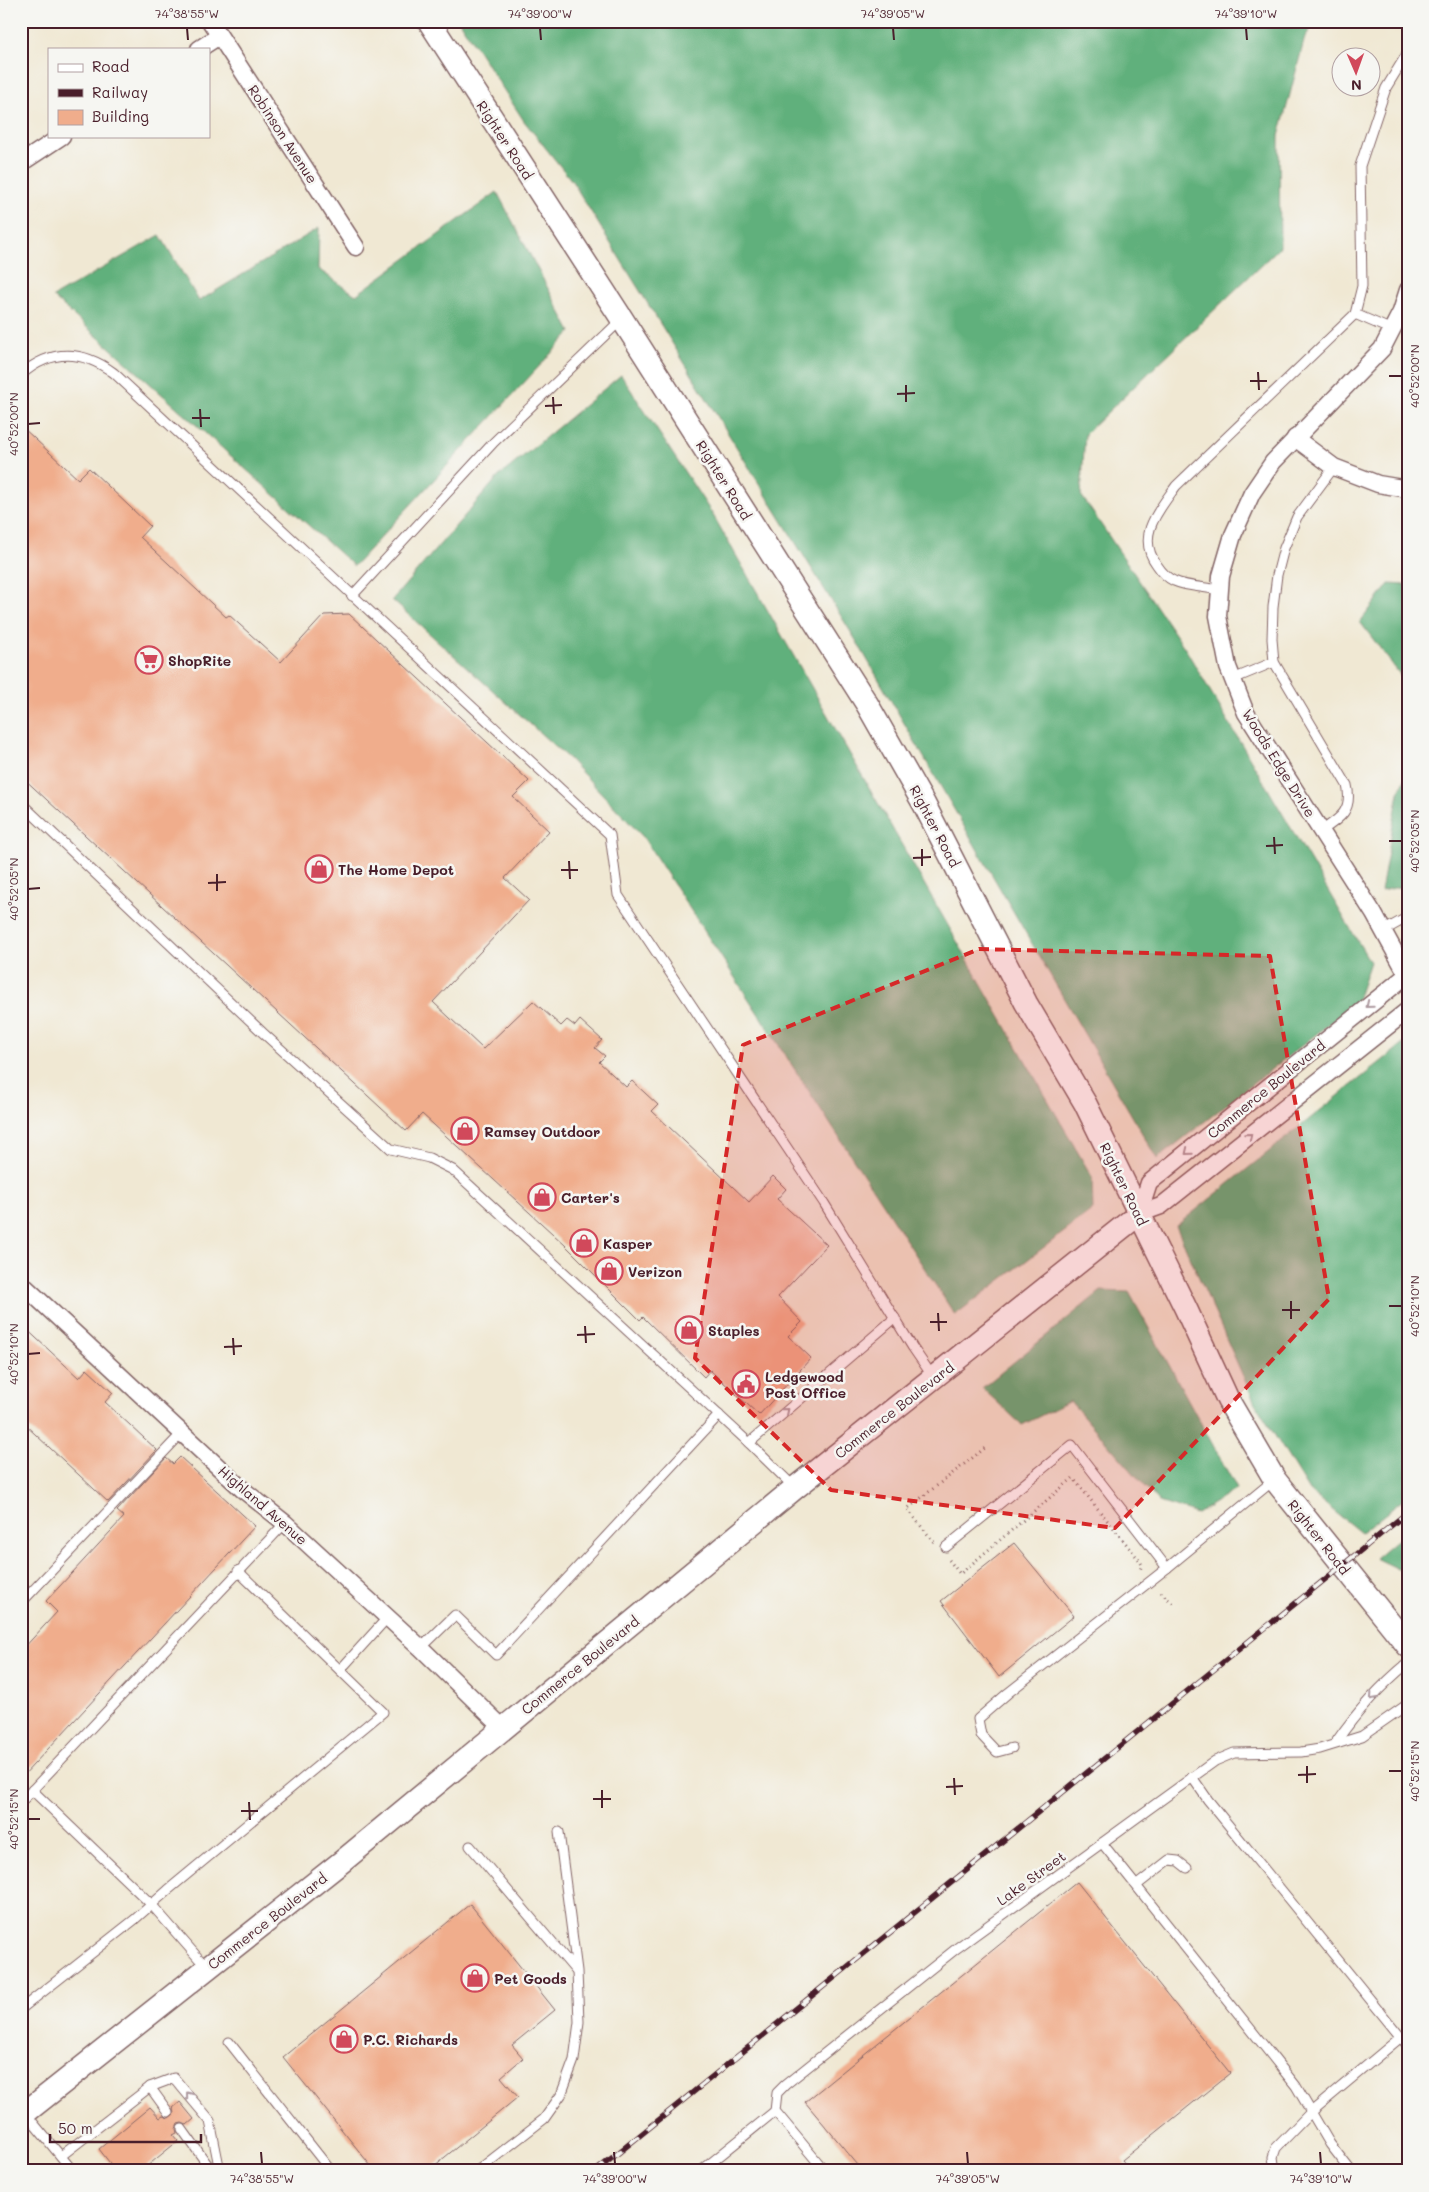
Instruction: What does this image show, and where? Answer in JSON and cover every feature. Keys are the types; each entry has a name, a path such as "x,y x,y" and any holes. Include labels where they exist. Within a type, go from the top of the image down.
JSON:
{"street":[{"name":"Robinson Avenue","path":"210,21 356,248"},
{"name":"Righter Road","path":"429,21 622,319 867,704 924,804 1026,1003 1085,1103 1228,1400 1274,1480 1408,1646"},
{"path":"201,48 220,36"},
{"path":"21,164 59,138"},
{"name":"Woods Edge Drive","path":"1407,975 1321,831 1246,713 1228,667 1218,616 1221,576 1233,535 1252,493 1272,462 1382,349 1401,312 1408,290"},
{"path":"1295,438 1334,467 1378,484 1408,489"},
{"name":"Commerce Boulevard","path":"1139,1214 1149,1183 1407,975"},
{"name":"Commerce Boulevard","path":"23,2115 344,1860 795,1488 1139,1214 1161,1206 1408,1010"},
{"name":"Highland Avenue","path":"21,1283 242,1489 285,1523 388,1617 503,1728"}],"lane":[{"path":"1220,590 1173,581 1161,571 1152,558 1148,545 1149,528 1155,514 1176,486 1355,314 1362,286 1360,166 1386,88 1408,52"},
{"path":"1355,314 1392,330"},
{"path":"352,596 494,442 622,319"},
{"path":"21,375 30,367 48,358 68,355 89,358 102,365 610,835 618,894 818,1195 934,1378"},
{"path":"1321,831 1334,823 1347,809 1350,799 1347,785 1274,662 1272,607 1284,548 1297,517 1334,467"},
{"path":"1233,679 1274,662"},
{"path":"21,803 262,1032 371,1132 392,1149 429,1158 453,1170 719,1415 795,1488"},
{"path":"1383,932 1408,917"},
{"path":"749,1443 895,1318"},
{"path":"421,1648 455,1615 496,1655 719,1415"},
{"path":"21,1603 182,1433"},
{"path":"946,1547 1072,1445 1167,1568"},
{"path":"1012,1748 997,1752 981,1735 978,1719 1047,1661 1167,1568 1274,1480"},
{"path":"21,1802 285,1523"},
{"path":"21,2009 383,1712 238,1571"},
{"path":"340,1670 388,1617"},
{"path":"1336,1742 1387,1682 1408,1663"},
{"name":"Lake Street","path":"701,2171 775,2106 777,2093 785,2085 950,1954 1215,1761 1234,1753 1301,1752 1320,1749 1336,1742 1362,1736 1408,1704"},
{"path":"1192,1777 1208,1800 1408,2046"},
{"path":"32,1790 151,1904 207,1969"},
{"path":"477,2171 544,2119 561,2095 574,2060 579,2022 576,1971 559,1832"},
{"path":"1102,1843 1296,2086 1330,2144 1351,2171"},
{"path":"470,1846 576,1971"},
{"path":"1137,1885 1169,1860 1178,1861 1187,1868"},
{"path":"1275,2171 1273,2157 1276,2148 1310,2112 1401,2037"},
{"path":"229,2042 332,2171"},
{"path":"61,2156 150,2087 174,2078 210,2121 220,2171"},
{"path":"150,2087 168,2112"},
{"path":"775,2106 825,2171"},
{"path":"23,2115 73,2171"},
{"path":"182,2129 212,2171"}],"path":[{"path":"936,1545 907,1509 986,1448"},
{"path":"948,1559 960,1574 1074,1478 1140,1561 1142,1565 1140,1570 1133,1576"}],"highlighted area":[{"path":"979,949 1270,956 1329,1299 1115,1528 831,1490 695,1358 743,1045"}],"green space":[{"path":"459,21 1316,21 1305,37 1279,136 1280,247 1085,434 1081,495 1186,650 1370,962 1356,1003 1157,1159 857,642 572,181 524,121"},
{"path":"497,192 571,332 354,566 53,297 160,235 199,301 319,228 318,269 356,295"},
{"path":"621,375 713,515 1092,1177 1093,1210 955,1315 643,837 569,759 392,600 498,477"},
{"path":"1389,584 1408,585 1408,685 1360,622"},
{"path":"1408,773 1408,885 1381,891 1399,792"},
{"path":"1408,1040 1408,1496 1361,1533 1309,1491 1255,1403 1176,1226"},
{"path":"1101,1291 1129,1292 1237,1489 1197,1514 1159,1502 1070,1401 1022,1425 982,1388"},
{"path":"1408,1530 1408,1574 1375,1558"}],"building":[{"path":"21,426 78,479 89,468 150,526 140,537 226,617 229,615 281,662 324,615 349,614 529,781 513,797 549,831 505,878 529,900 433,1002 483,1049 533,1001 561,1026 567,1020 575,1026 580,1020 602,1040 595,1048 605,1056 599,1062 626,1087 632,1081 658,1105 652,1111 749,1202 773,1176 786,1189 777,1199 827,1245 778,1297 802,1322 788,1336 811,1358 759,1415 710,1370 704,1377 643,1317 640,1320 565,1245 422,1114 406,1131 21,776"},
{"path":"21,1324 79,1378 87,1369 113,1393 105,1402 157,1450 108,1502 21,1421"},
{"path":"180,1457 255,1526 21,1778 21,1651 57,1612 46,1601 124,1517 117,1511 166,1458 173,1464"},
{"path":"1014,1543 1074,1616 999,1677 941,1601"},
{"path":"1077,1882 1230,2073 1122,2160 1131,2171 863,2171 805,2102"},
{"path":"470,1904 555,2010 512,2045 523,2058 501,2077 518,2097 428,2171 375,2171 283,2057"},
{"path":"180,2102 194,2119 187,2125 178,2124 177,2133 173,2135 178,2141 141,2171 116,2171 99,2149 150,2107 160,2118 163,2116 169,2118 174,2114 173,2108"}],"railway":[{"path":"596,2171 1408,1512"}],"place":[{"name":"ShopRite","path":"149,660"},
{"name":"The Home Depot","path":"319,869"},
{"name":"Ramsey Outdoor","path":"465,1131"},
{"name":"Carter's","path":"542,1197"},
{"name":"Kasper","path":"584,1243"},
{"name":"Verizon","path":"609,1271"},
{"name":"Staples","path":"689,1330"},
{"name":"Ledgewood Post Office","path":"746,1384"},
{"name":"Pet Goods","path":"475,1978"},
{"name":"P.C. Richards","path":"344,2039"}]}
